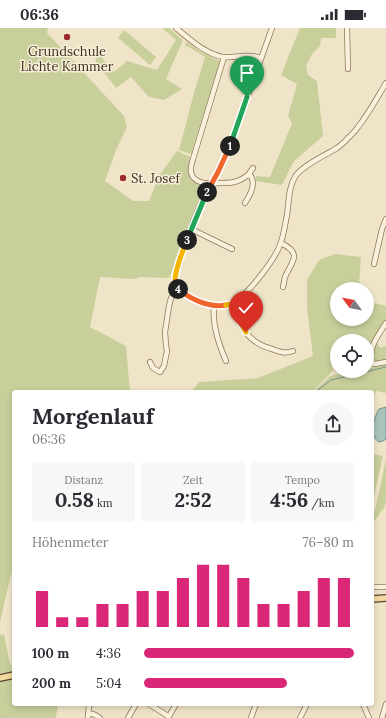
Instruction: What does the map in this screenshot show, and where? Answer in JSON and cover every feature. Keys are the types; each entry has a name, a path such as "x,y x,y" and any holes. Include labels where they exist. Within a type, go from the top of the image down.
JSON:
{"main road":[{"path":"374,599 386,598"},
{"path":"374,602 386,602"},
{"path":"0,678 12,675"}],"street":[{"path":"176,28 210,52 224,57 251,56 260,58"},
{"path":"272,28 260,58 227,154 207,191 180,258 175,284 178,289 201,302 214,306 223,306 235,303 255,282 274,257 281,243 287,217 291,186 295,176 306,167 337,148 350,137 367,114 386,83"},
{"path":"347,28 348,69"},
{"path":"224,57 190,169 196,180 212,184 240,180 248,175 253,168"},
{"path":"245,203 254,184 251,176 248,175"},
{"path":"374,264 382,229 386,219"},
{"path":"191,229 232,249"},
{"path":"281,243 289,246 294,257 284,279 283,287"},
{"path":"150,362 154,368 160,372 164,366 167,351 165,332 169,308 171,298 178,289"},
{"path":"235,303 243,328 249,336 260,345 277,351 287,353 293,351"},
{"path":"214,306 216,330 226,361"},
{"path":"386,323 377,336 371,349 370,358 374,364 386,362"},
{"path":"374,587 386,587"},
{"path":"382,718 386,704"},
{"path":"88,716 89,706"},
{"path":"128,718 135,706"},
{"path":"152,706 168,717 175,706"},
{"path":"251,718 255,706"},
{"path":"300,718 306,706"},
{"path":"364,706 369,718"},
{"path":"88,716 91,713 100,718"}],"green space":[{"path":"0,28 48,28 47,33 124,116 127,127 116,150 105,181 133,201 149,201 159,176 177,151 190,157 188,167 190,180 204,187 205,192 177,262 169,278 139,277 135,279 100,277 90,327 126,346 130,390 12,390 12,570 0,622"},
{"path":"162,28 169,28 183,40 166,79 182,89 164,100 149,97 131,77 116,88 95,61 99,54 114,72 127,61 157,70 176,40"},
{"path":"300,28 336,28 336,38 321,38 320,46 312,54 306,66 308,75 317,81 323,136 294,161 282,185 256,181 256,176 270,177 292,123 288,116 297,84 281,75"},
{"path":"124,30 156,57 150,65 118,38"},
{"path":"186,42 201,52 220,61 191,154 179,150 205,57 187,46 185,47"},
{"path":"335,254 361,257 359,282 330,282 330,326 374,326 374,303 386,306 386,319 377,342 380,348 386,346 386,361 374,363 374,334 330,334 330,374 314,390 193,390 199,382 258,378 313,356 307,307 307,280 319,260"},
{"path":"386,364 386,393 376,391 374,396 374,390 315,390 330,376 330,378 374,378 374,367"},
{"path":"374,454 383,456 374,497"},
{"path":"386,459 386,501 384,508 374,521"},
{"path":"4,634 12,673 0,676 0,635"},
{"path":"12,678 12,706 58,706 56,717 0,718 0,681"}],"water":[{"path":"386,407 386,439 379,442 374,435 374,421 379,409"}],"waterway":[{"path":"318,390 331,380 386,367"}],"place":[{"name":"Grundschule Lichte Kammer","path":"67,37"},
{"name":"St. Josef","path":"123,178"}],"route":[{"path":"246,332 240,322 235,303 223,306 214,306 201,302 178,289 175,284 175,280 180,258 191,229 207,191 227,154 247,97"}]}
